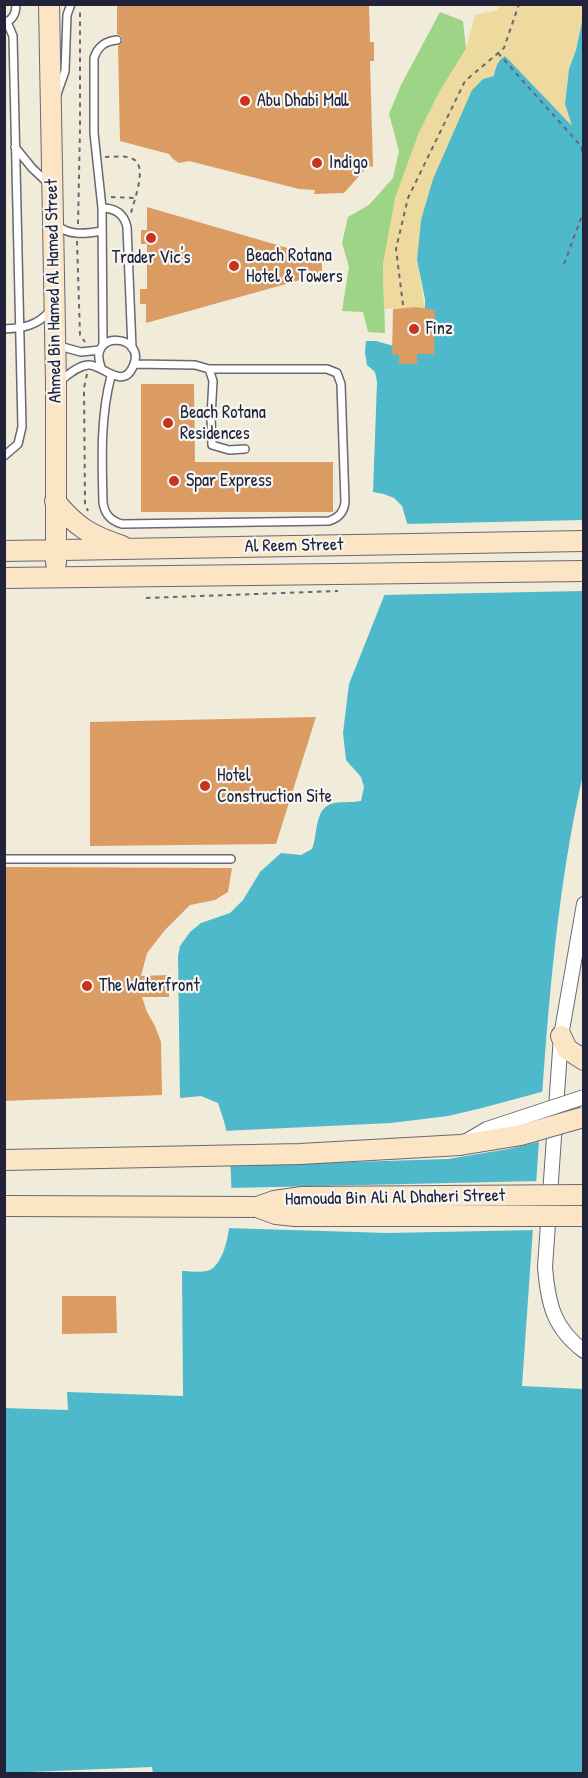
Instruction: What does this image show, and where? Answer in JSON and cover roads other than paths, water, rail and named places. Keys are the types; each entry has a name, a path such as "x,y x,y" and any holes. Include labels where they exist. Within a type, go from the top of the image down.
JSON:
{"main road":[{"name":"Ahmed Bin Hamed Al Hamed Street","path":"49,4 56,384 56,578"},
{"path":"55,501 81,528 100,539 135,550"},
{"name":"Al Reem Street","path":"4,551 56,552 584,541"},
{"name":"Al Reem Street","path":"4,578 252,586 584,571"},
{"path":"561,1036 567,1049 584,1060"},
{"path":"4,1158 300,1154 460,1145 521,1135 584,1117"},
{"name":"Hamouda Bin Ali Al Dhaheri Street","path":"4,1206 257,1208 293,1197 584,1195"},
{"path":"257,1208 276,1214 295,1216 584,1216"}],"street":[{"path":"584,904 561,1036 545,1267 547,1293 552,1313 563,1331 584,1351"},
{"path":"460,1145 477,1132 487,1128 553,1109 584,1097"},
{"path":"548,1211 584,1211"}],"lane":[{"path":"4,456 14,449 22,433 13,36 6,22 15,14 16,4"},
{"path":"50,106 63,80 67,15 71,4"},
{"path":"102,348 102,208 94,133 94,58 104,43 117,40"},
{"path":"15,147 52,187"},
{"path":"102,208 118,213 127,227 132,348"},
{"path":"53,223 60,229 77,234 102,231"},
{"path":"4,329 37,323 44,319 54,306"},
{"path":"56,384 82,366 101,367 111,376 123,376 135,364 135,353 124,341 108,342 98,356 101,367"},
{"path":"55,344 81,352 102,348"},
{"path":"111,376 104,409 101,443 103,503 106,513 113,520 123,524 324,521 337,518 343,511 345,502 341,384 337,373 327,369 209,369 195,366 135,364"},
{"path":"209,369 213,381 212,445 229,450 244,449"},
{"path":"4,859 231,859"}],"water":[{"path":"583,17 584,770 560,903 550,992 522,1386 583,1389 583,1773 153,1774 152,1767 5,1773 4,1408 68,1410 67,1392 183,1396 182,1271 210,1270 221,1257 227,1241 230,1221 231,1177 228,1139 218,1103 201,1096 180,1098 178,956 180,946 190,932 201,923 230,913 243,900 260,872 281,853 301,855 312,849 319,817 326,807 334,803 361,801 364,787 361,777 346,760 343,733 349,684 384,596 402,565 412,540 402,506 394,498 373,492 377,382 375,372 367,365 366,341 376,341 401,348 425,320 425,299 417,260 421,220 433,179 472,90 483,79 494,76 497,64 505,56 572,126 565,104 569,69 576,50"}],"place":[{"name":"Abu Dhabi Mall","path":"245,101"},
{"name":"Indigo","path":"317,163"},
{"name":"Trader Vic's","path":"151,238"},
{"name":"Beach Rotana Hotel & Towers","path":"234,266"},
{"name":"Finz","path":"414,329"},
{"name":"Beach Rotana Residences","path":"168,423"},
{"name":"Spar Express","path":"174,481"},
{"name":"Hotel Construction Site","path":"205,786"},
{"name":"The Waterfront","path":"87,986"}]}
